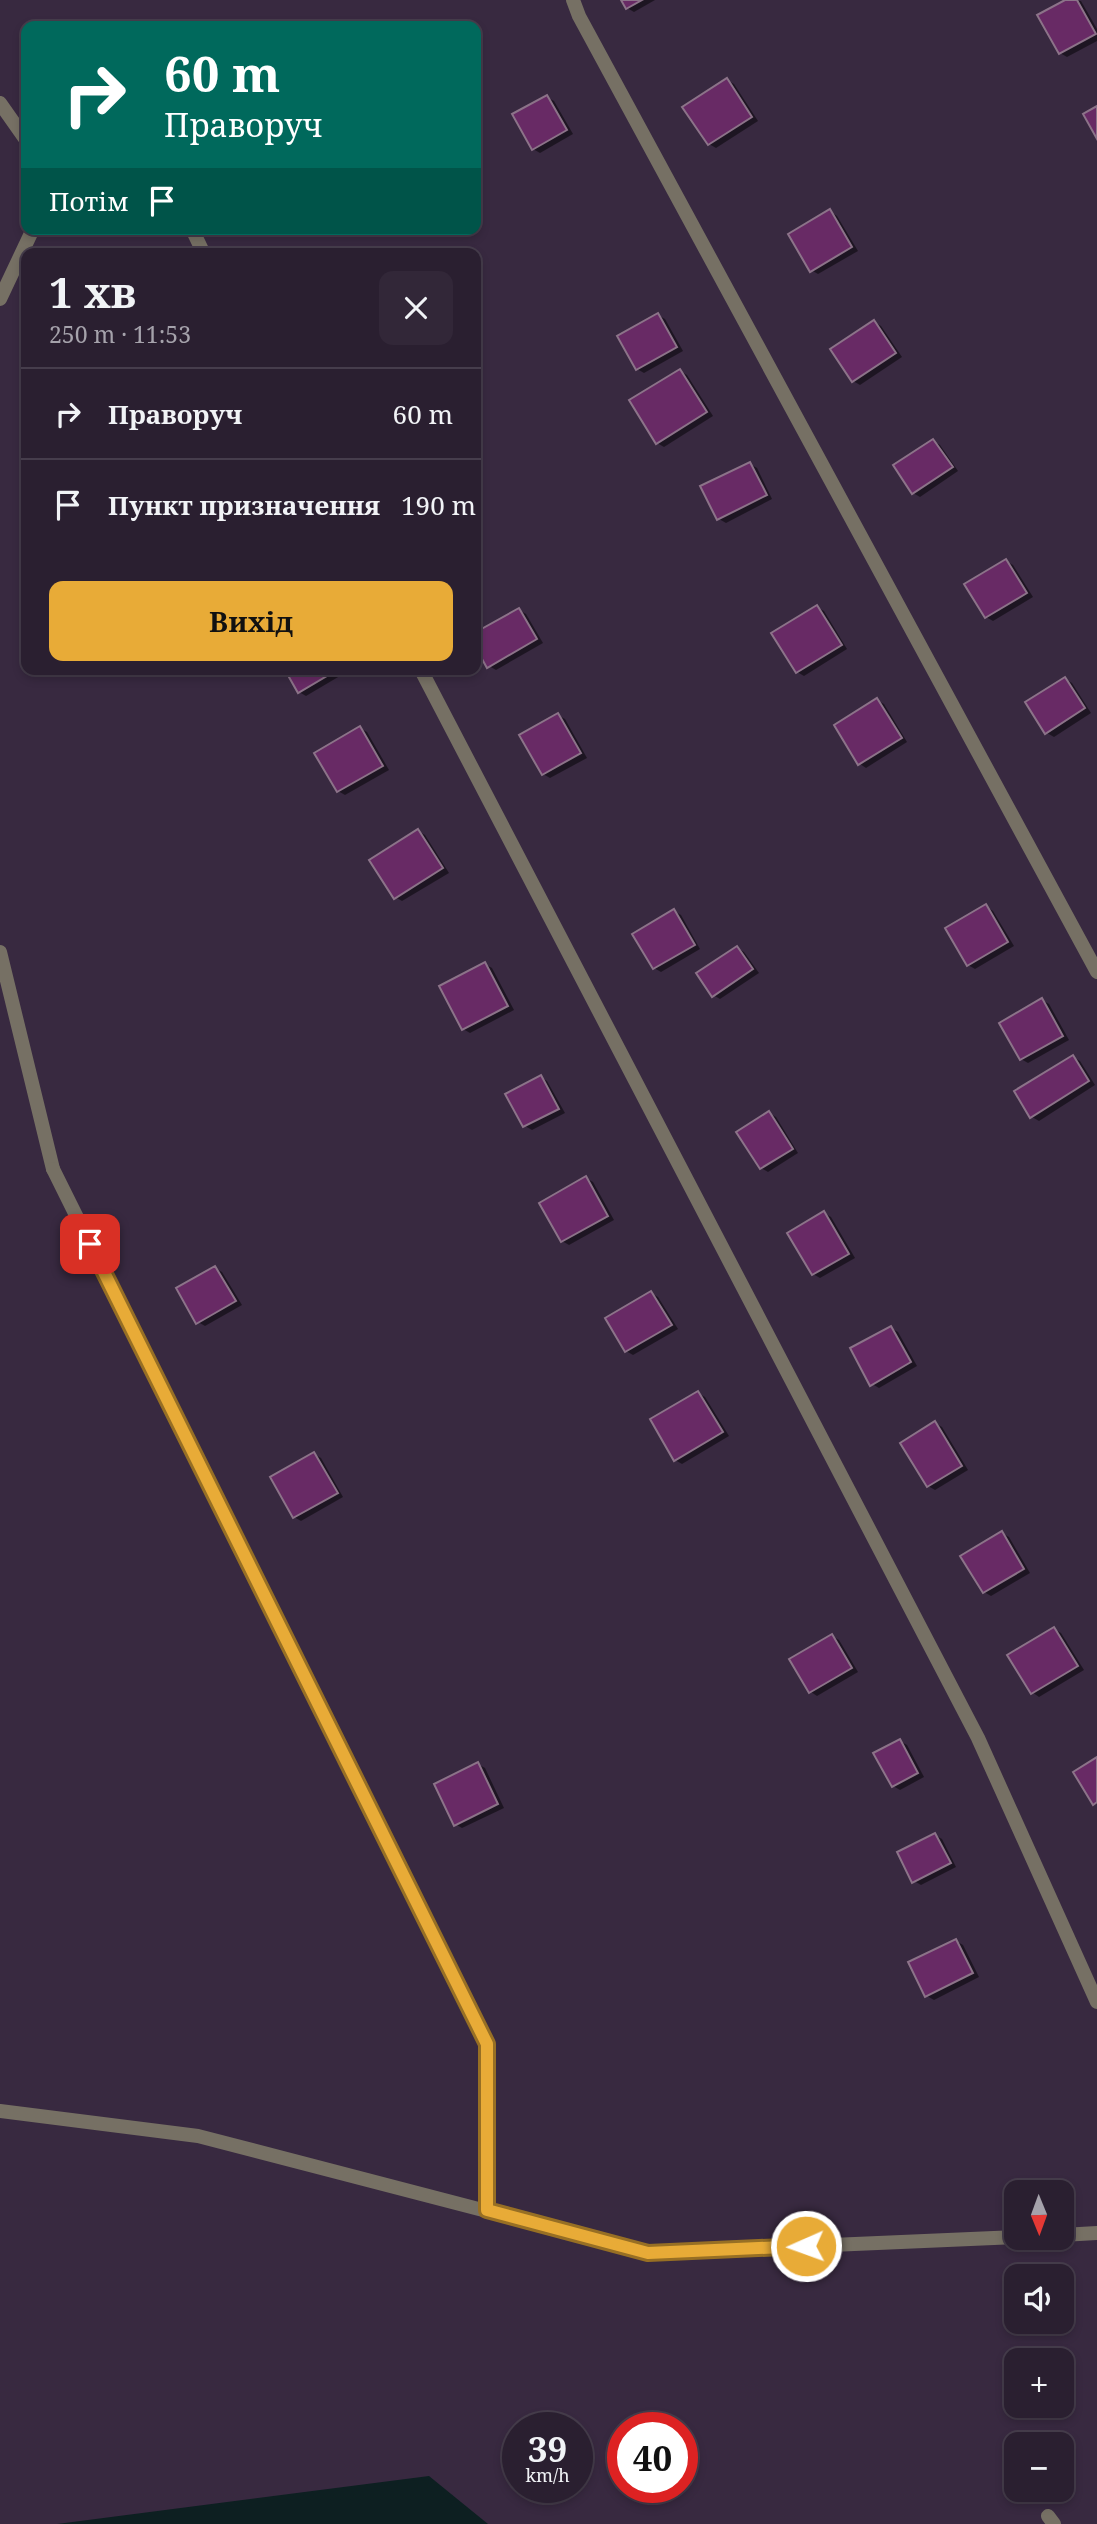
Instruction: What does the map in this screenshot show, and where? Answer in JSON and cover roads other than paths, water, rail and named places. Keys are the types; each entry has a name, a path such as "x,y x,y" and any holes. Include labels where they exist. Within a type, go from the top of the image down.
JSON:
{"street":[{"path":"573,0 579,16 1097,972"},
{"path":"0,103 21,133"},
{"path":"0,299 21,254"},
{"path":"424,675 978,1738 1097,2002"},
{"path":"0,952 53,1169 487,2044 487,2210"},
{"path":"0,2111 198,2136 648,2253 1004,2238"},
{"path":"1074,2234 1097,2233"}]}
